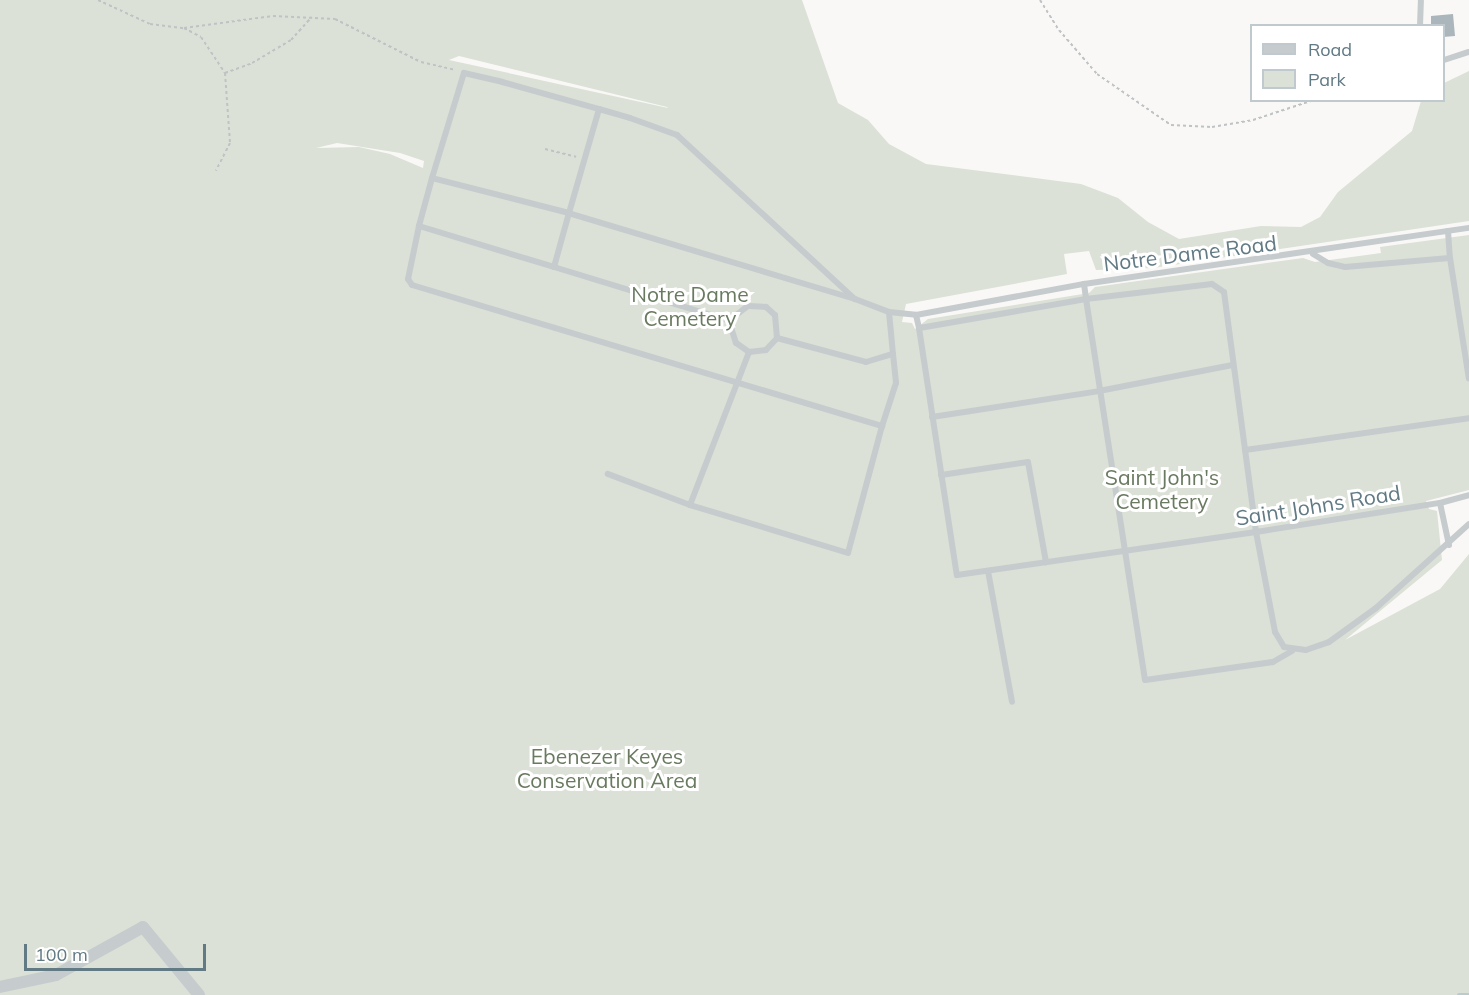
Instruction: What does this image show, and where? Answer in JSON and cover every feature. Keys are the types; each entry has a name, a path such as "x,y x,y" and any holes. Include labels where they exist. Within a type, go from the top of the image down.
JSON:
{"street":[{"path":"0,987 56,975 143,927 200,995"}],"lane":[{"path":"1420,24 1421,0"},
{"path":"1445,59 1469,52"},
{"path":"855,299 677,135 599,109 464,72 419,226 408,274 412,285 882,426"},
{"path":"554,267 599,109"},
{"name":"Notre Dame Road","path":"432,178 569,213 855,299 889,312 916,315 1084,284 1312,254 1469,228"},
{"path":"419,226 731,321"},
{"path":"1448,231 1469,380"},
{"path":"1312,254 1328,263 1345,267 1450,258"},
{"path":"1084,284 1145,680 1273,662 1292,651 1329,642 1376,608 1449,545 1469,524"},
{"path":"919,328 1086,299 1217,285 1228,304 1233,365 1245,450 1275,632 1284,647 1292,651"},
{"path":"748,306 766,307 778,324 777,338 766,350 749,352 736,343 731,321 748,306"},
{"path":"608,474 690,505 848,553 896,383 889,312"},
{"path":"916,315 941,475 1028,462 1046,562"},
{"path":"777,338 866,362 893,354"},
{"path":"690,505 749,352"},
{"path":"932,417 1099,392 1233,365"},
{"path":"1245,450 1469,418"},
{"name":"Saint Johns Road","path":"941,475 957,575 1125,549 1257,532 1440,503 1469,495"},
{"path":"1440,503 1449,545"},
{"path":"988,571 1011,702"}],"path":[{"path":"98,0 150,24 184,28 273,16 335,19 421,62 464,72"},
{"path":"1040,0 1059,30 1097,74 1172,125 1188,128 1222,125 1307,102"},
{"path":"225,73 252,63 291,40 312,17"},
{"path":"184,28 201,37 225,73 230,143 216,171"},
{"path":"545,149 584,160"}],"green space":[{"path":"0,0 802,0 838,103 868,120 889,144 926,164 1081,184 1118,198 1148,222 1179,239 1261,226 1301,227 1320,217 1338,192 1412,131 1421,102 1445,102 1445,83 1469,71 1469,221 1153,268 1096,270 1089,251 1064,254 1067,274 906,304 902,322 912,323 915,329 928,319 1089,293 1095,287 1303,258 1315,262 1381,253 1380,247 1469,235 1469,490 1426,501 1429,509 1437,511 1442,560 1345,640 1440,589 1469,554 1469,995 0,995","holes":["459,56 668,108 449,60","337,143 400,153 424,161 423,168 390,154 359,147 316,148"]}],"building":[{"path":"1453,14 1455,36 1445,37 1445,24 1431,24 1431,16"}],"waterway":[{"path":"1459,995 1468,995"}],"park label":[{"name":"Notre Dame Cemetery","path":"690,306"},
{"name":"Saint John's Cemetery","path":"1162,489"},
{"name":"Ebenezer Keyes Conservation Area","path":"607,768"}]}
